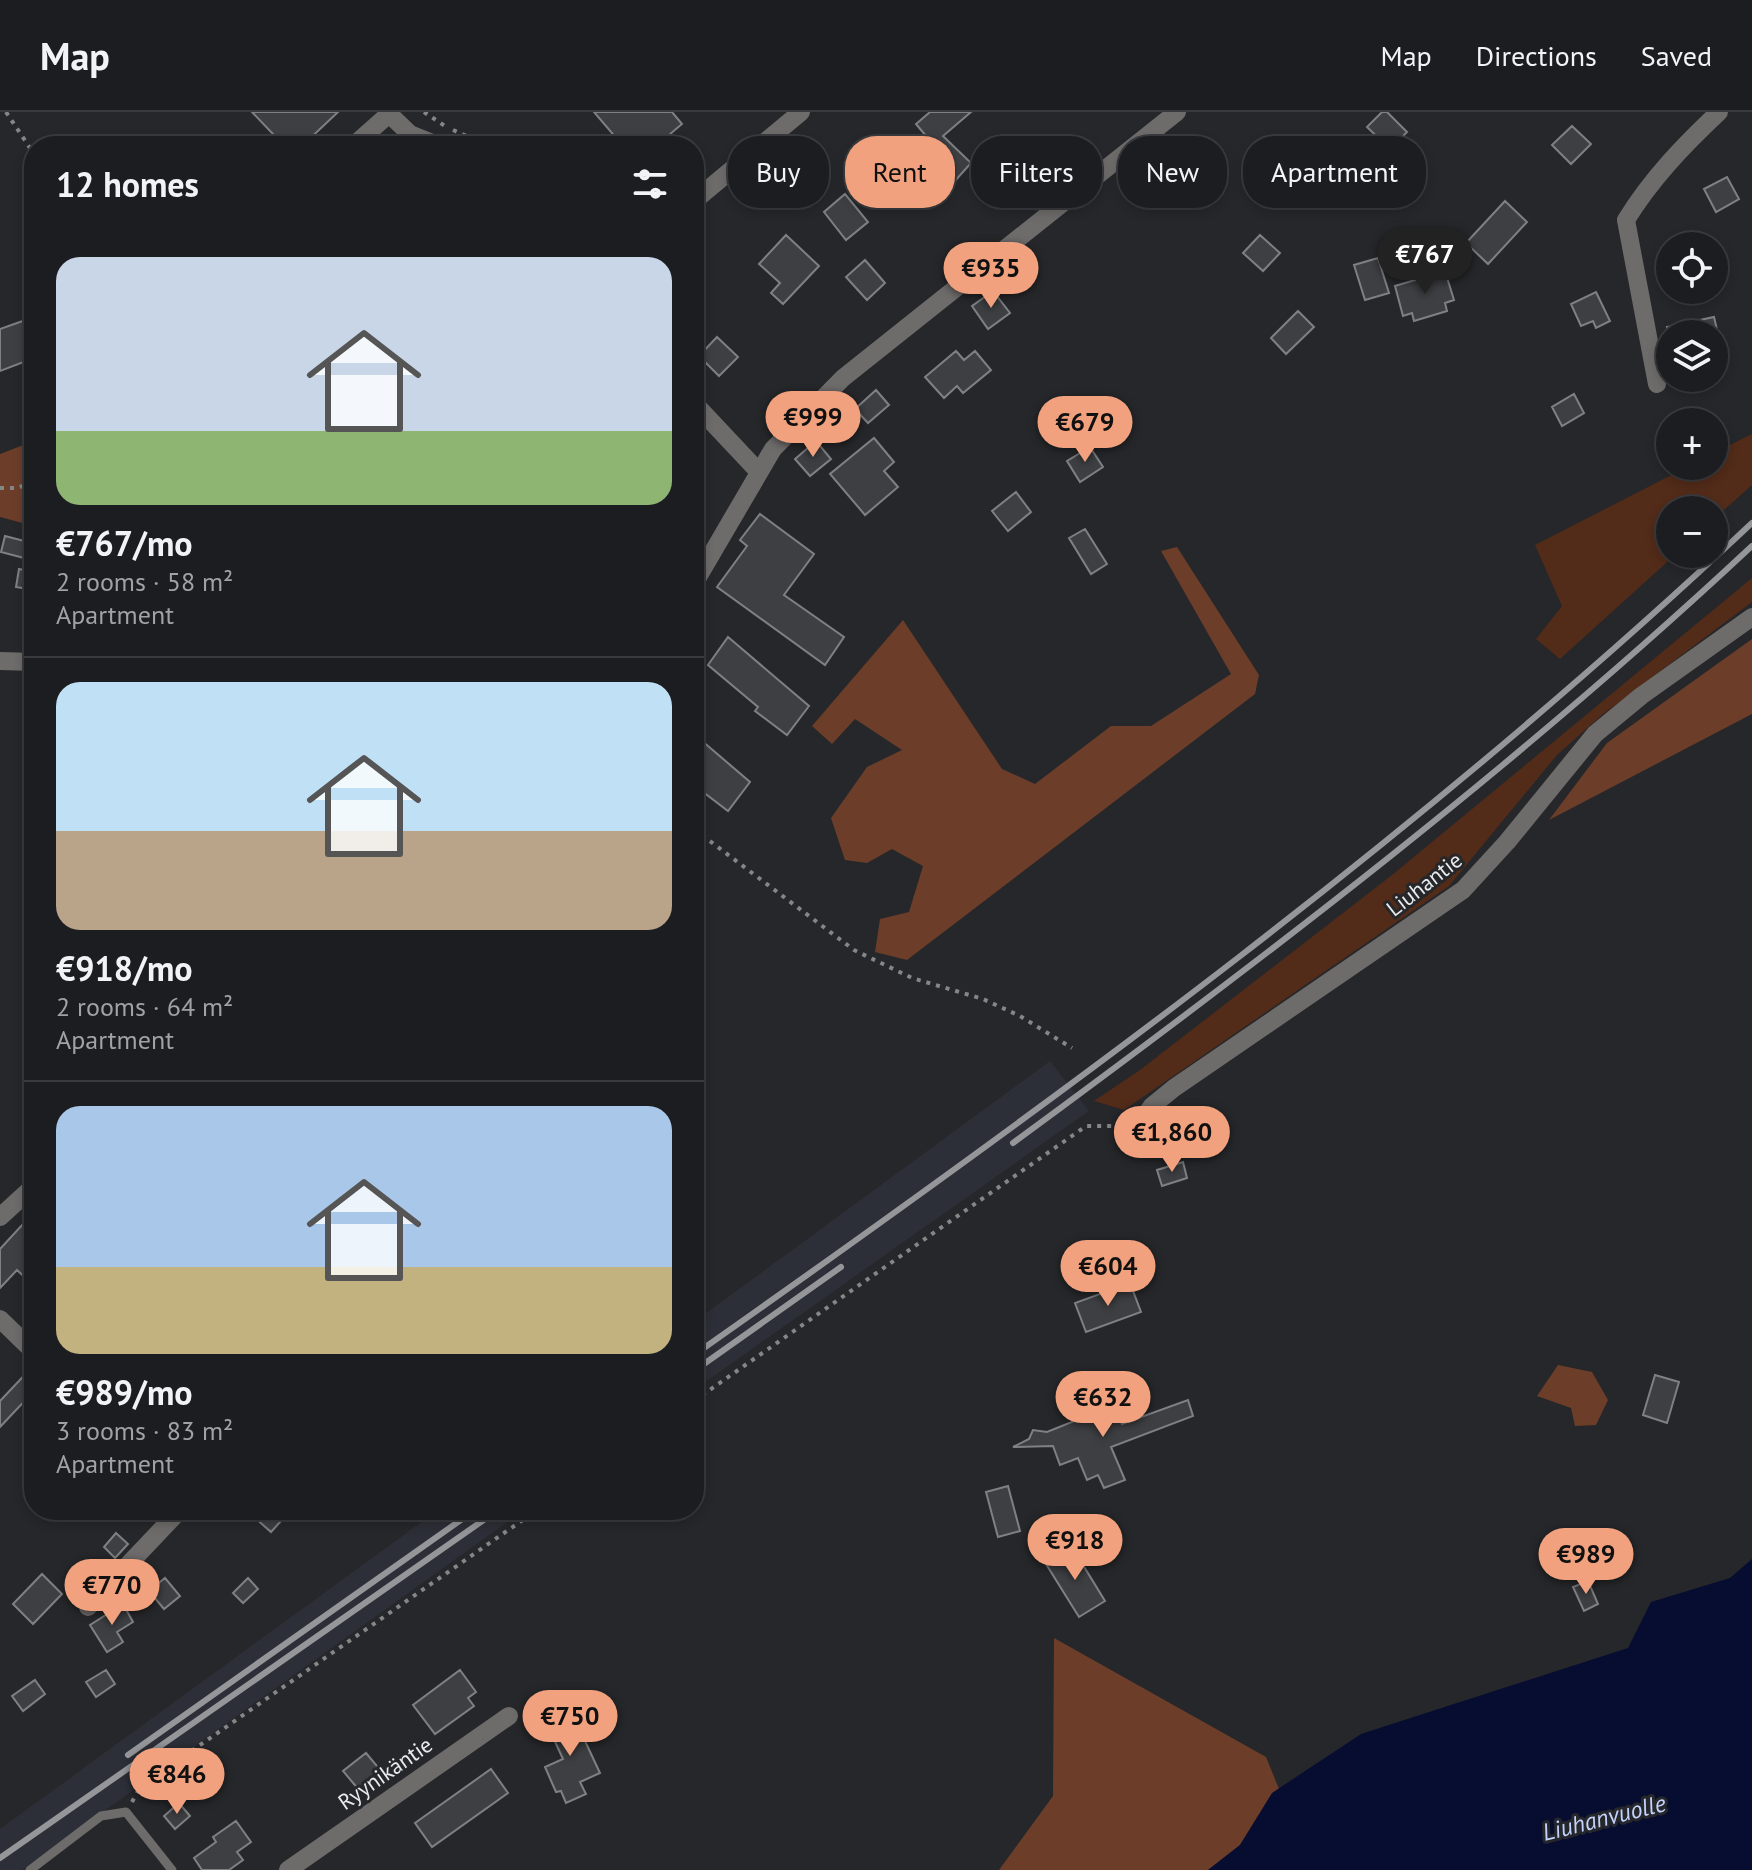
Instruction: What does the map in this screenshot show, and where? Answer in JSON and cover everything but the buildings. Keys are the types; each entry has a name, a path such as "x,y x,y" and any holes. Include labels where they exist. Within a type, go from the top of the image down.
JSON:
{"street":[{"path":"704,193 801,112"},
{"path":"704,566 758,471 792,427 843,378 1177,112"},
{"path":"1656,379 1626,220 1665,164 1719,112"},
{"path":"364,136 388,113 415,136"},
{"path":"704,414 758,471"},
{"name":"Liuhantie","path":"1136,1129 1152,1106 1174,1088 1463,890 1507,842 1595,734 1641,696 1752,617"},
{"path":"0,661 24,662"},
{"path":"0,1217 24,1195"},
{"path":"0,1319 24,1342"},
{"path":"88,1607 171,1520"},
{"name":"Ryynikäntie","path":"288,1870 509,1716"}],"lane":[{"path":"30,1870 101,1816 126,1812 172,1870"}],"path":[{"path":"6,112 24,139"},
{"path":"424,112 465,136"},
{"path":"0,488 24,485"},
{"path":"704,837 854,950 912,978 983,999 1020,1016 1072,1048"},
{"path":"704,1394 1086,1126 1136,1129"},
{"path":"126,1812 140,1787 523,1520"}],"shaded area":[{"path":"1752,434 1752,485 1728,506 1728,496 1656,496 1656,568 1661,568 1560,659 1536,639 1562,606 1535,545 1662,480 1728,480 1728,446"},
{"path":"24,445 24,523 0,517 0,454"},
{"path":"1177,547 1259,675 1255,694 907,960 875,952 880,919 909,912 923,866 892,849 867,863 845,860 831,818 867,767 902,750 855,719 832,744 812,726 903,620 1002,769 1035,784 1111,726 1151,726 1231,674 1161,551"},
{"path":"1752,578 1752,602 1602,715 1557,755 1449,886 1124,1110 1094,1101 1140,1070 1392,875"},
{"path":"1752,639 1752,714 1549,820 1607,743"},
{"path":"1050,1061 1089,1111 704,1383 704,1315"},
{"path":"1558,1365 1592,1372 1608,1400 1596,1425 1575,1426 1571,1408 1537,1396"},
{"path":"424,1520 510,1520 22,1870 0,1870 0,1829"},
{"path":"1054,1638 1266,1757 1279,1789 1272,1794 1240,1845 1208,1870 999,1870 1053,1796"}],"water":[{"name":"Liuhanvuolle","path":"1752,1559 1752,1870 1208,1870 1240,1845 1272,1793 1361,1734 1628,1648 1651,1602 1730,1578"}],"railway":[{"path":"704,1348 1104,1060 1238,958 1500,747 1628,637 1752,523"},
{"path":"1013,1143 1298,929 1484,781 1752,546"},
{"path":"704,1364 841,1267"},
{"path":"128,1755 461,1520"},
{"path":"0,1858 484,1520"}]}
